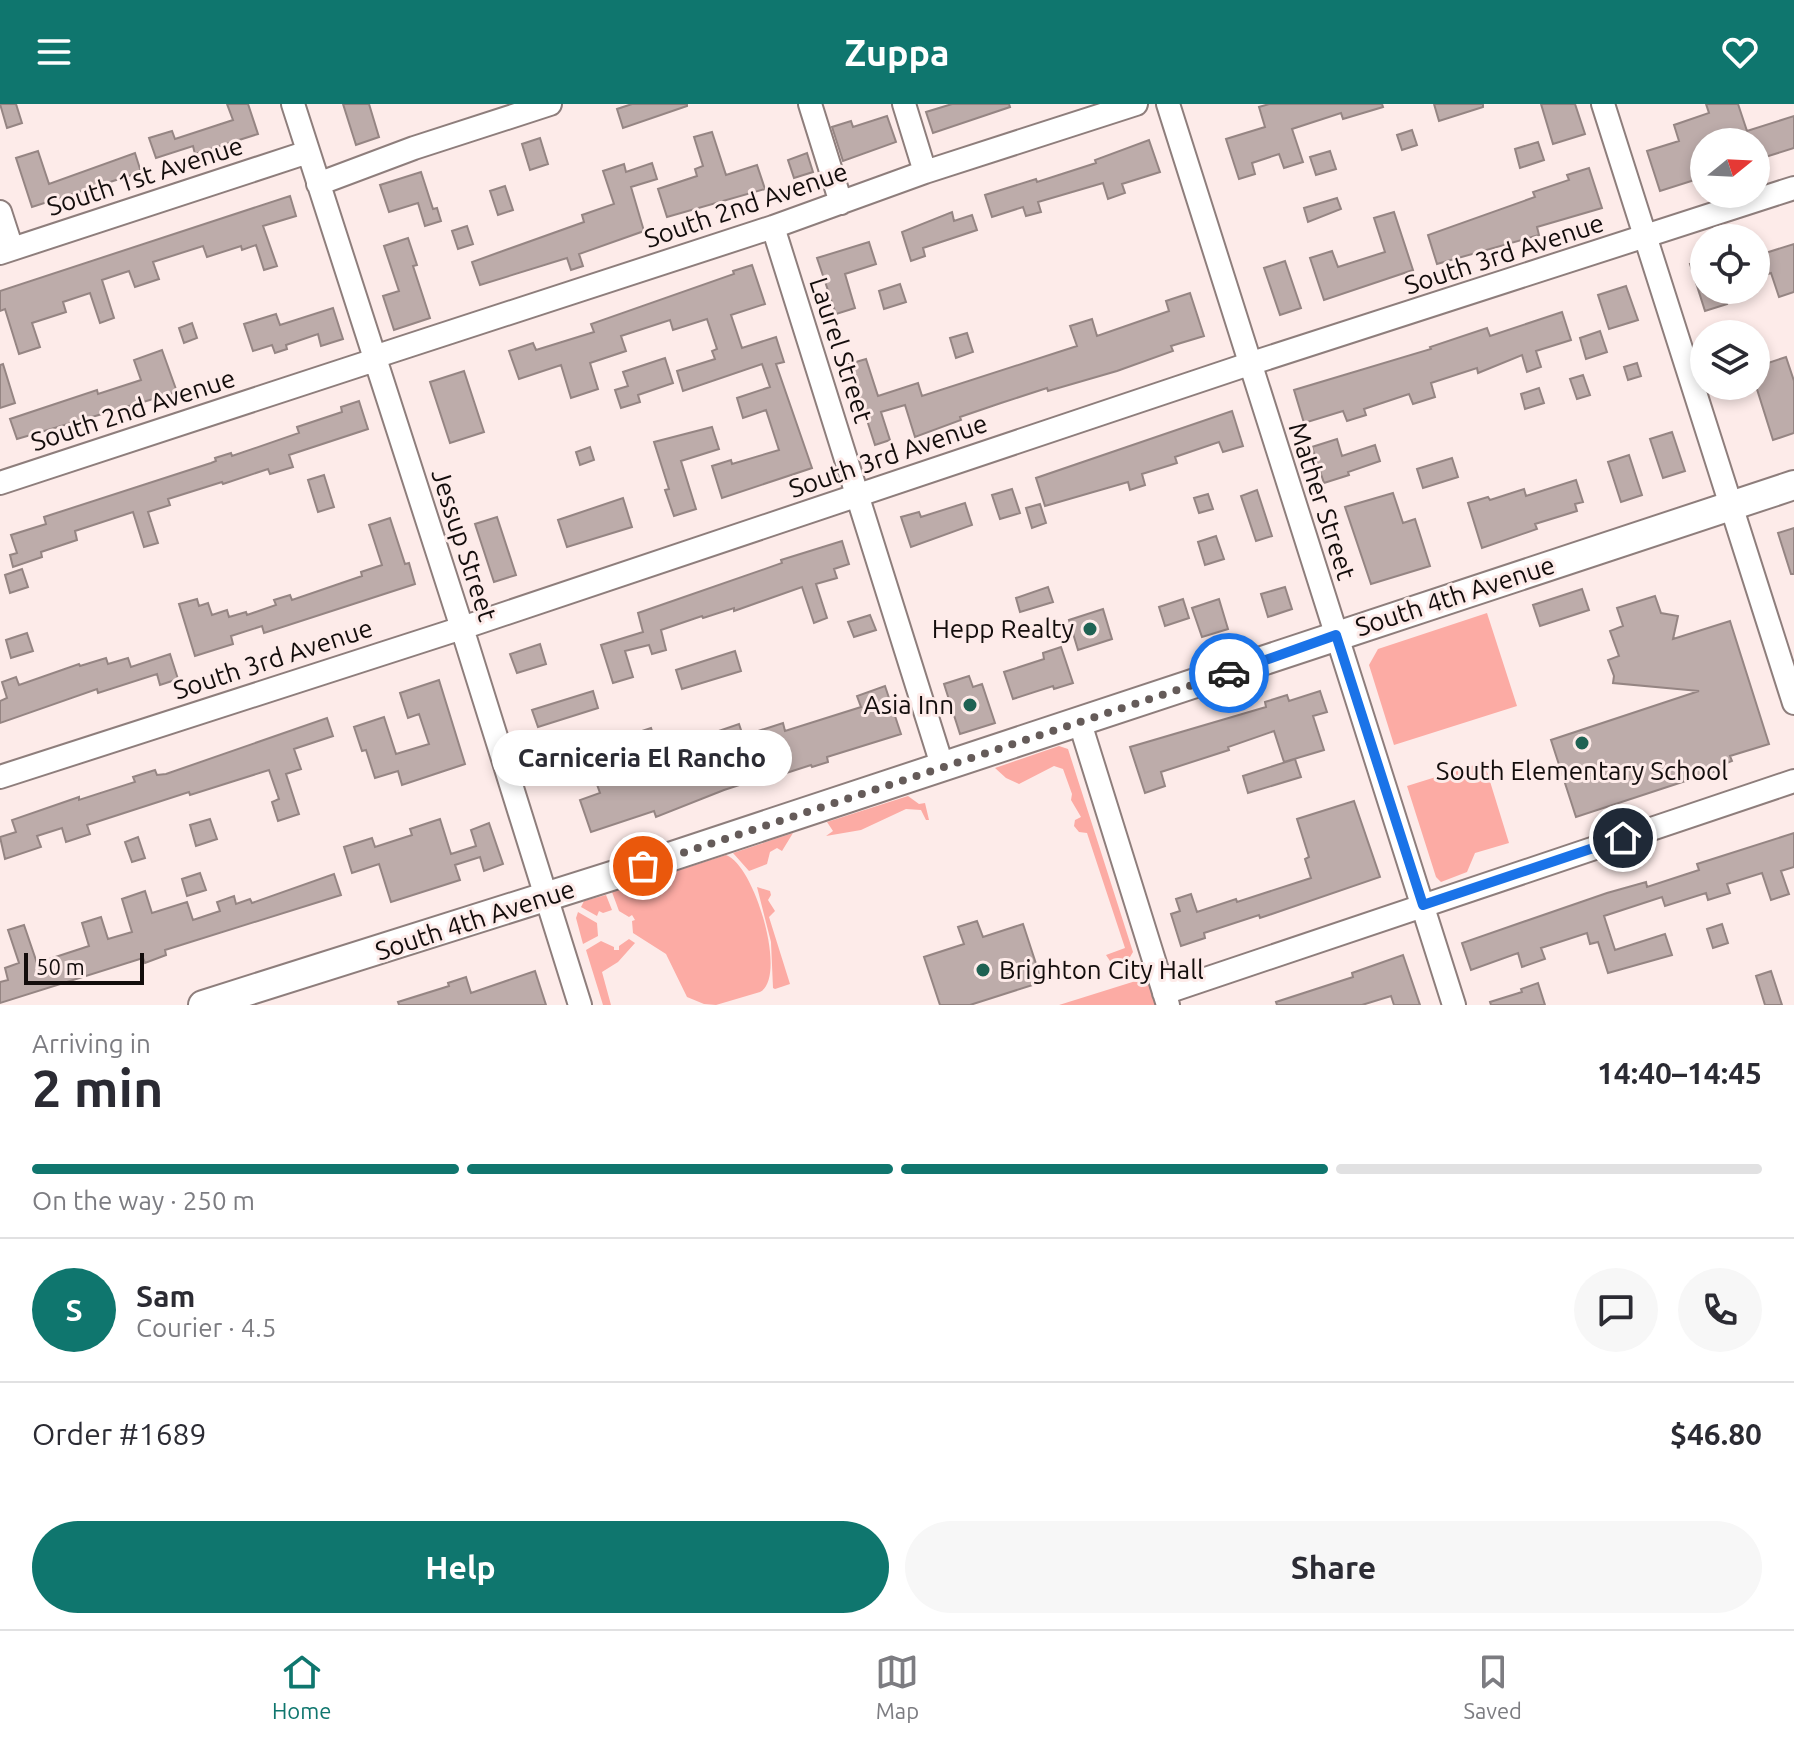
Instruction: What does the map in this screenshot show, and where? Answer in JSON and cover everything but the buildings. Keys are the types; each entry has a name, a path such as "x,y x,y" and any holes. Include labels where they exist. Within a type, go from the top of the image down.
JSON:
{"main road":[{"name":"South 4th Avenue","path":"203,1005 1080,723 1336,635 1794,485"}],"street":[{"name":"Jessup Street","path":"293,104 580,1005"},
{"path":"318,184 414,148 548,104"},
{"path":"810,104 841,203"},
{"path":"904,104 925,172"},
{"name":"South 2nd Avenue","path":"0,483 1136,104"},
{"name":"Mather Street","path":"1168,104 1454,1005"},
{"path":"1603,104 1794,703"},
{"name":"South 1st Avenue","path":"6,251 308,152"},
{"name":"South 3rd Avenue","path":"0,777 462,628 1249,364 1794,188"},
{"path":"0,212 6,251"},
{"name":"Laurel Street","path":"773,227 942,765"},
{"path":"1080,723 1166,999 1423,905 1794,781"}],"shaded area":[{"path":"1487,613 1517,706 1394,745 1369,665 1378,649"},
{"path":"1059,746 1068,749 1133,952 1127,962 1120,966 1106,955 1125,948 1087,833 1079,832 1074,826 1075,820 1081,817 1071,800 1072,794 1063,769 1054,766 1019,784 995,768"},
{"path":"1484,762 1509,843 1475,853 1467,872 1441,882 1436,877 1407,786"},
{"path":"908,796 919,804 925,803 929,820 921,810 906,809 861,830 826,836 833,831 827,822"},
{"path":"793,833 782,851 777,848 770,852 767,864 749,871 733,853"},
{"path":"726,855 737,863 757,899 771,966 768,983 760,992 716,1005 704,1004 687,997 666,954 633,933 632,921 635,920 632,915 629,917 619,911 612,892"},
{"path":"757,887 770,891 768,900 775,911 769,917 790,984 775,989 771,942"},
{"path":"606,895 612,910 599,911 597,916 581,907 584,901"},
{"path":"578,912 597,923 598,936 583,944 576,918"},
{"path":"629,939 635,943 618,962 602,972 611,1005 603,1005 586,950 601,941 619,950 619,946"},
{"path":"1158,974 1168,1005 1059,1005"}],"way so far":[{"path":"643,866 1229,673"}],"place":[{"name":"Hepp Realty","path":"1090,629"},
{"name":"Asia Inn","path":"970,705"},
{"name":"South Elementary School","path":"1582,743"},
{"name":"Carniceria El Rancho","path":"643,866"},
{"name":"Brighton City Hall","path":"983,970"}],"route":[{"path":"1229,673 1336,635 1423,905 1623,838"}]}
